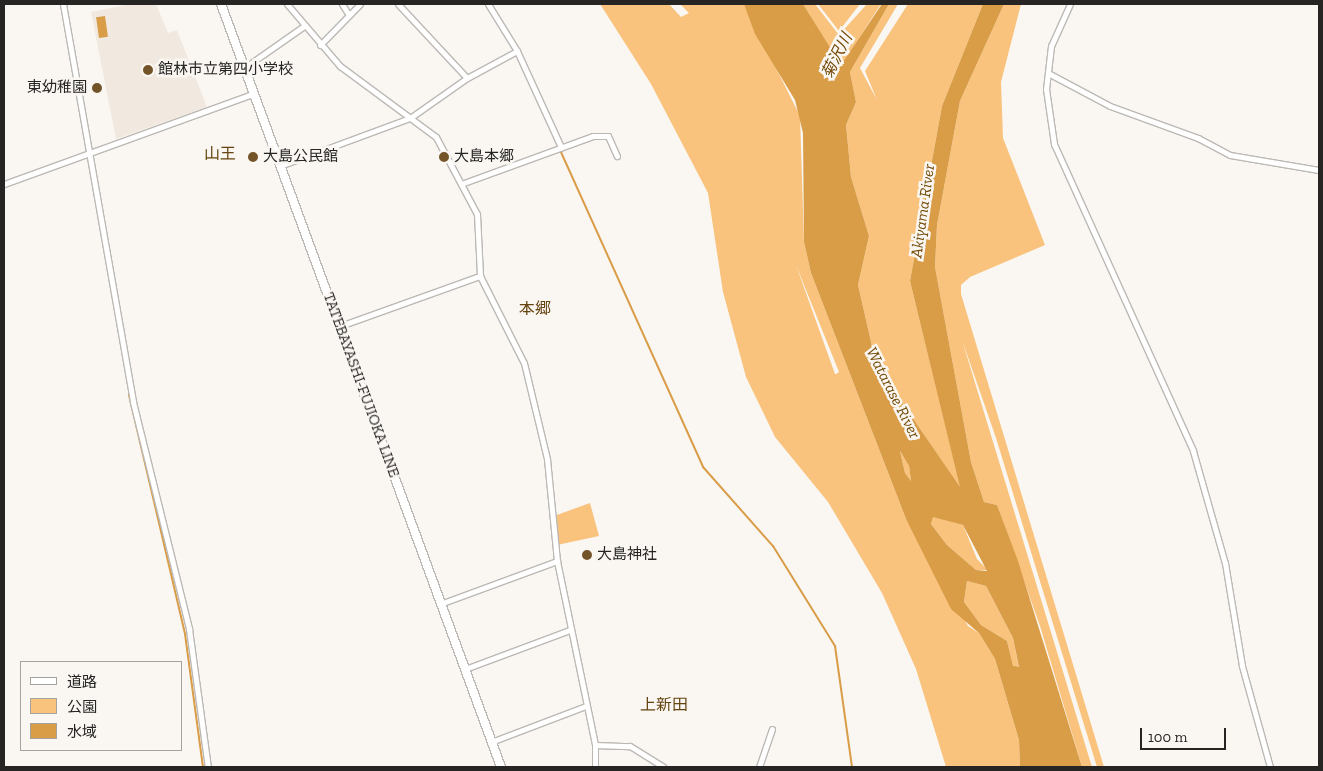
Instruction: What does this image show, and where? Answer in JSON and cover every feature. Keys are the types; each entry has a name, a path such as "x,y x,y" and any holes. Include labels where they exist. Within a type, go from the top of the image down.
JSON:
{"main road":[{"name":"TATEBAYASHI-FUJIOKA LINE","path":"221,4 501,767"}],"street":[{"path":"63,4 133,402 189,629 208,767"},
{"path":"287,4 320,45 354,77 436,137 462,184 478,220 480,276 526,370 547,459 557,561 595,745 595,767"},
{"path":"342,4 349,15"},
{"path":"320,45 360,4"},
{"path":"398,4 467,78"},
{"path":"488,4 517,51 561,147"},
{"path":"1070,4 1051,46 1048,73 1047,104 1057,154 1193,451 1225,563 1242,666 1270,767"},
{"path":"244,68 304,26"},
{"path":"280,166 410,118 467,78 517,51"},
{"path":"1048,73 1110,106 1198,138 1230,156 1319,170"},
{"path":"4,184 89,150 253,94"},
{"path":"462,184 593,136 608,136 617,156"},
{"path":"340,326 480,276"},
{"path":"440,604 557,561"},
{"path":"465,669 570,630"},
{"path":"491,742 586,706"},
{"path":"759,767 772,729"},
{"path":"595,745 630,746 664,767"}],"shaded area":[{"name":"館林市立第四小学校","path":"130,4 156,4 168,33 177,30 207,107 116,139 91,12"}],"green space":[{"path":"600,4 669,4 681,17 689,13 680,4 744,4 800,116 804,242 811,273 906,519 968,626 979,633 995,659 1019,740 1020,767 946,767 916,669 882,593 828,502 775,437 746,377 723,292 708,193 651,84","holes":["796,265 839,372 835,374"]},
{"path":"803,4 815,4 839,35 867,4 881,4 841,66"},
{"path":"818,4 860,4 839,31"},
{"path":"889,4 898,4 860,68 877,100 865,71 908,4 983,4 942,106 910,281 961,489 892,388 872,346 858,285 869,236 851,177 846,125 856,102 850,72"},
{"path":"1004,4 1021,4 1001,82 1003,138 1045,245 970,277 961,285 961,294 1104,767 1097,767 996,438 962,340 1092,767 1082,767 1040,626 997,505 984,502 971,462 935,267 937,225 960,101"},
{"path":"900,451 909,466 911,481 905,473"},
{"path":"590,503 599,536 557,545 554,516"},
{"path":"933,516 963,525 977,559 988,570 976,570 947,545 931,524"},
{"path":"967,581 986,586 1013,638 1019,668 1013,667 1007,641 981,625 964,602"}],"water":[{"path":"744,4 803,4 841,65 882,4 889,4 850,72 856,102 846,125 851,177 869,236 858,285 872,346 892,388 960,487 910,281 942,106 983,4 1004,4 960,101 937,225 935,267 971,462 984,502 997,505 1018,561 1082,767 1020,767 1019,740 995,659 979,633 951,609 906,519 811,273 804,242 803,133 795,100 755,34","holes":["900,451 909,466 911,481 905,473","933,517 963,525 987,571 976,570 947,545 931,524","967,581 986,586 1013,638 1019,667 1013,666 1007,641 981,625 964,602"]},
{"path":"105,16 108,37 99,38 96,17"}],"waterway":[{"path":"551,130 703,467 773,546 835,646 852,767"},
{"path":"129,395 185,634 203,767"}],"place":[{"name":"館林市立第四小学校","path":"148,70"},
{"name":"東幼稚園","path":"97,88"},
{"name":"大島公民館","path":"253,157"},
{"name":"大島本郷","path":"444,157"},
{"name":"大島神社","path":"587,555"}],"district":[{"name":"山王","path":"220,154"},
{"name":"本郷","path":"535,309"},
{"name":"上新田","path":"664,705"}],"water label":[{"name":"菊沢川","path":"837,56"},
{"name":"Akiyama River","path":"923,211"},
{"name":"Watarase River","path":"893,393"}]}
